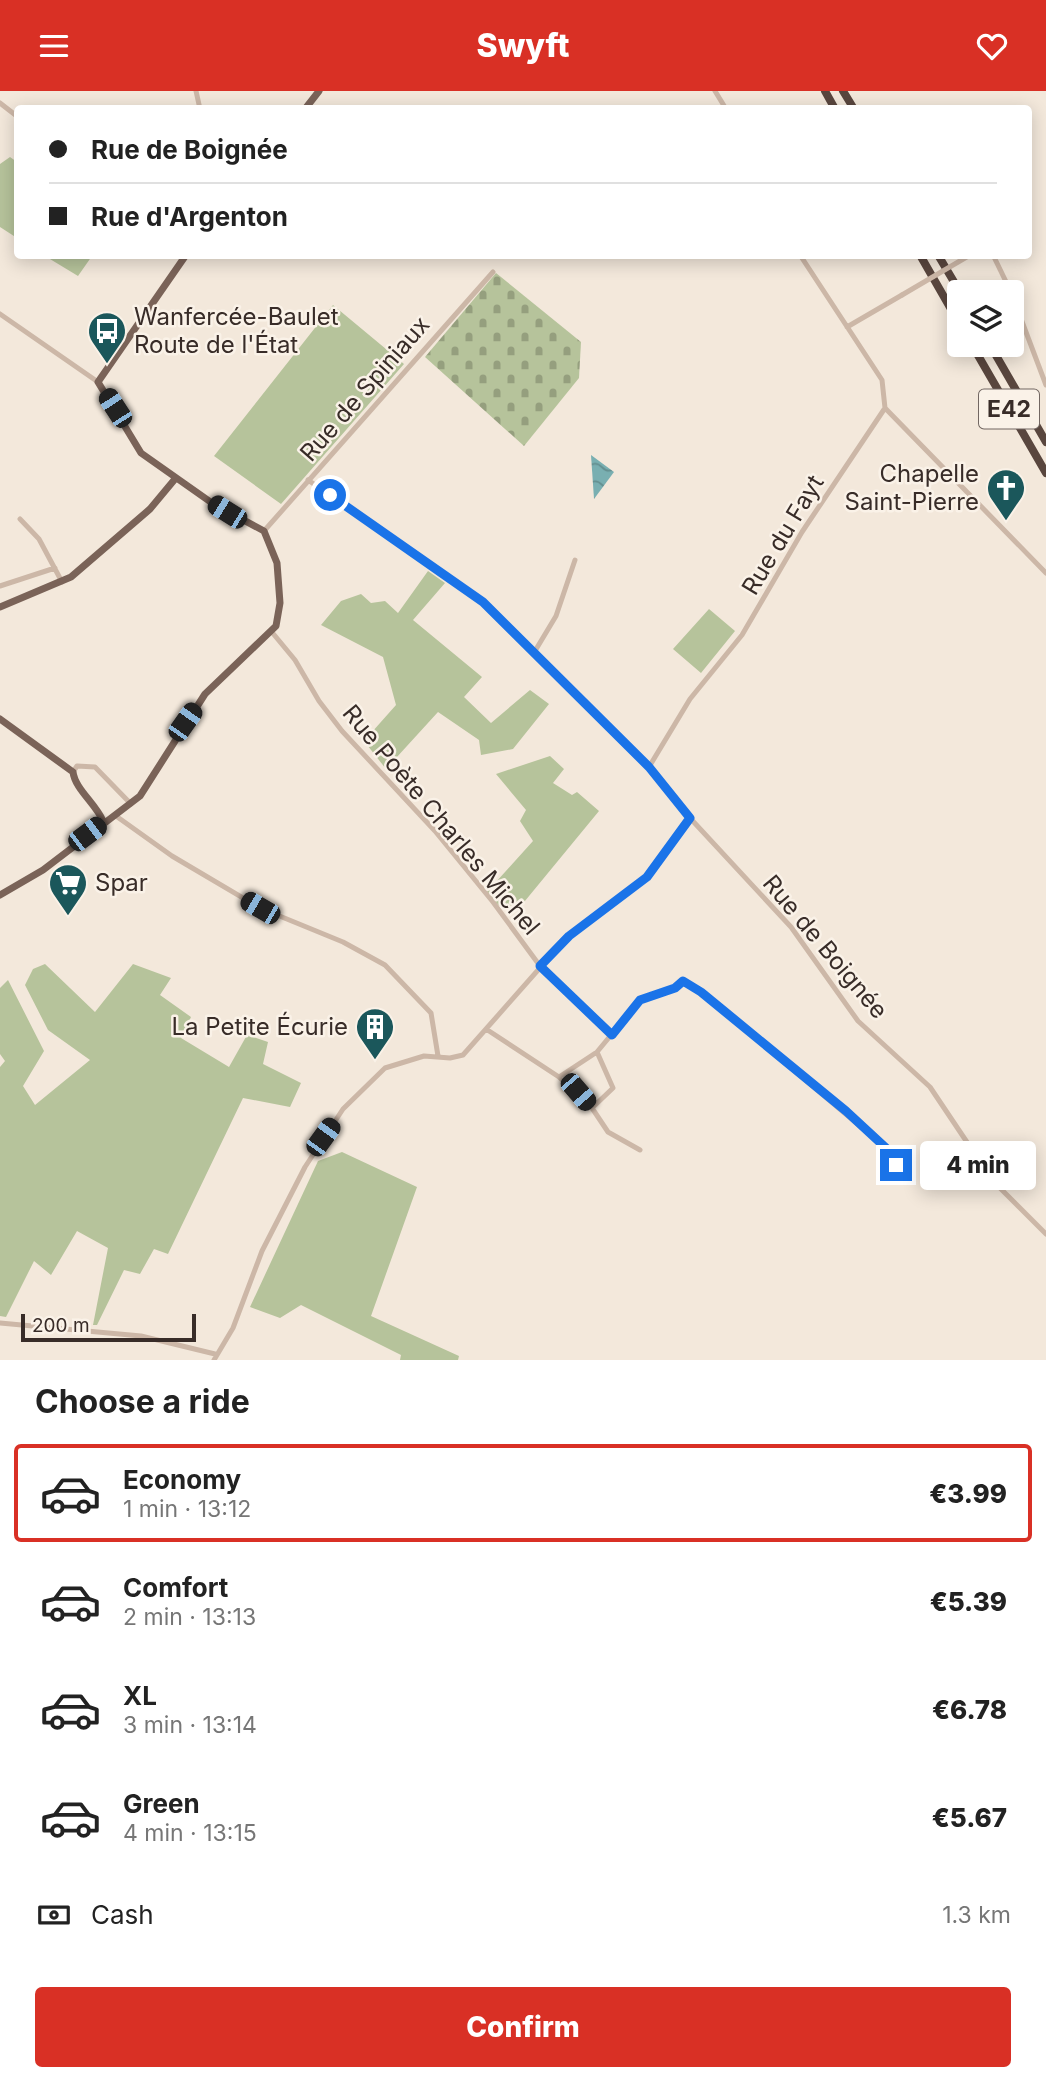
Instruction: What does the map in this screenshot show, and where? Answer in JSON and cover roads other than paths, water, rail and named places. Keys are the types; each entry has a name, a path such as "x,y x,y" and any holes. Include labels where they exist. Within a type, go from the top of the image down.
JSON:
{"highway":[{"path":"922,259 947,302"},
{"path":"940,259 953,280"},
{"name":"E42","path":"979,357 1046,473"},
{"name":"E42","path":"997,357 1046,442"}],"main road":[{"path":"308,105 319,91"},
{"path":"0,895 43,870 103,821 116,816 131,804 156,775 185,722 205,694 276,626 280,603 279,578 274,551 264,531 241,521 176,479 136,447 98,382 183,259"},
{"path":"0,607 62,582 138,521 176,479"},
{"path":"0,719 73,772 74,779 98,808 103,821"}],"street":[{"path":"0,103 14,114"},
{"path":"803,259 882,380 885,408 1046,573"},
{"path":"847,327 963,259"},
{"path":"995,259 1005,280"},
{"name":"Rue de Spiniaux","path":"264,531 493,272"},
{"path":"0,314 98,382"},
{"path":"1024,327 1046,385"},
{"name":"Rue du Fayt","path":"649,767 690,699 743,635 802,533 885,408"},
{"name":"Rue de Boignée","path":"308,480 483,602 649,767 690,818 790,927 858,1021 930,1087 993,1181 1046,1234"},
{"path":"20,519 39,540 62,582"},
{"path":"535,651 556,616 575,560"},
{"path":"0,586 55,568"},
{"name":"Rue Poète Charles Michel","path":"271,631 295,660 319,701 342,731 435,831 493,902 540,966 612,1035"},
{"path":"73,772 77,766 85,764 104,775 131,804"},
{"path":"116,816 260,908 343,942 385,965 431,1013 438,1056"},
{"path":"0,1322 141,1336 214,1357 233,1328 262,1251 305,1167 343,1109 385,1068 406,1059 463,1055 569,936 647,877 690,818"},
{"path":"559,1077 597,1052 640,1000 675,988 683,981 701,992 846,1111 886,1148 905,1181"},
{"path":"486,1029 559,1077 592,1108 608,1132 640,1150"},
{"path":"592,1108 613,1088 597,1052"}],"water":[{"path":"591,455 614,472 594,499"}],"place":[{"name":"Wanfercée-Baulet Route de l'État","path":"107,365"},
{"name":"Chapelle Saint-Pierre","path":"1006,522"},
{"name":"Spar","path":"68,917"},
{"name":"La Petite Écurie","path":"375,1061"}]}
